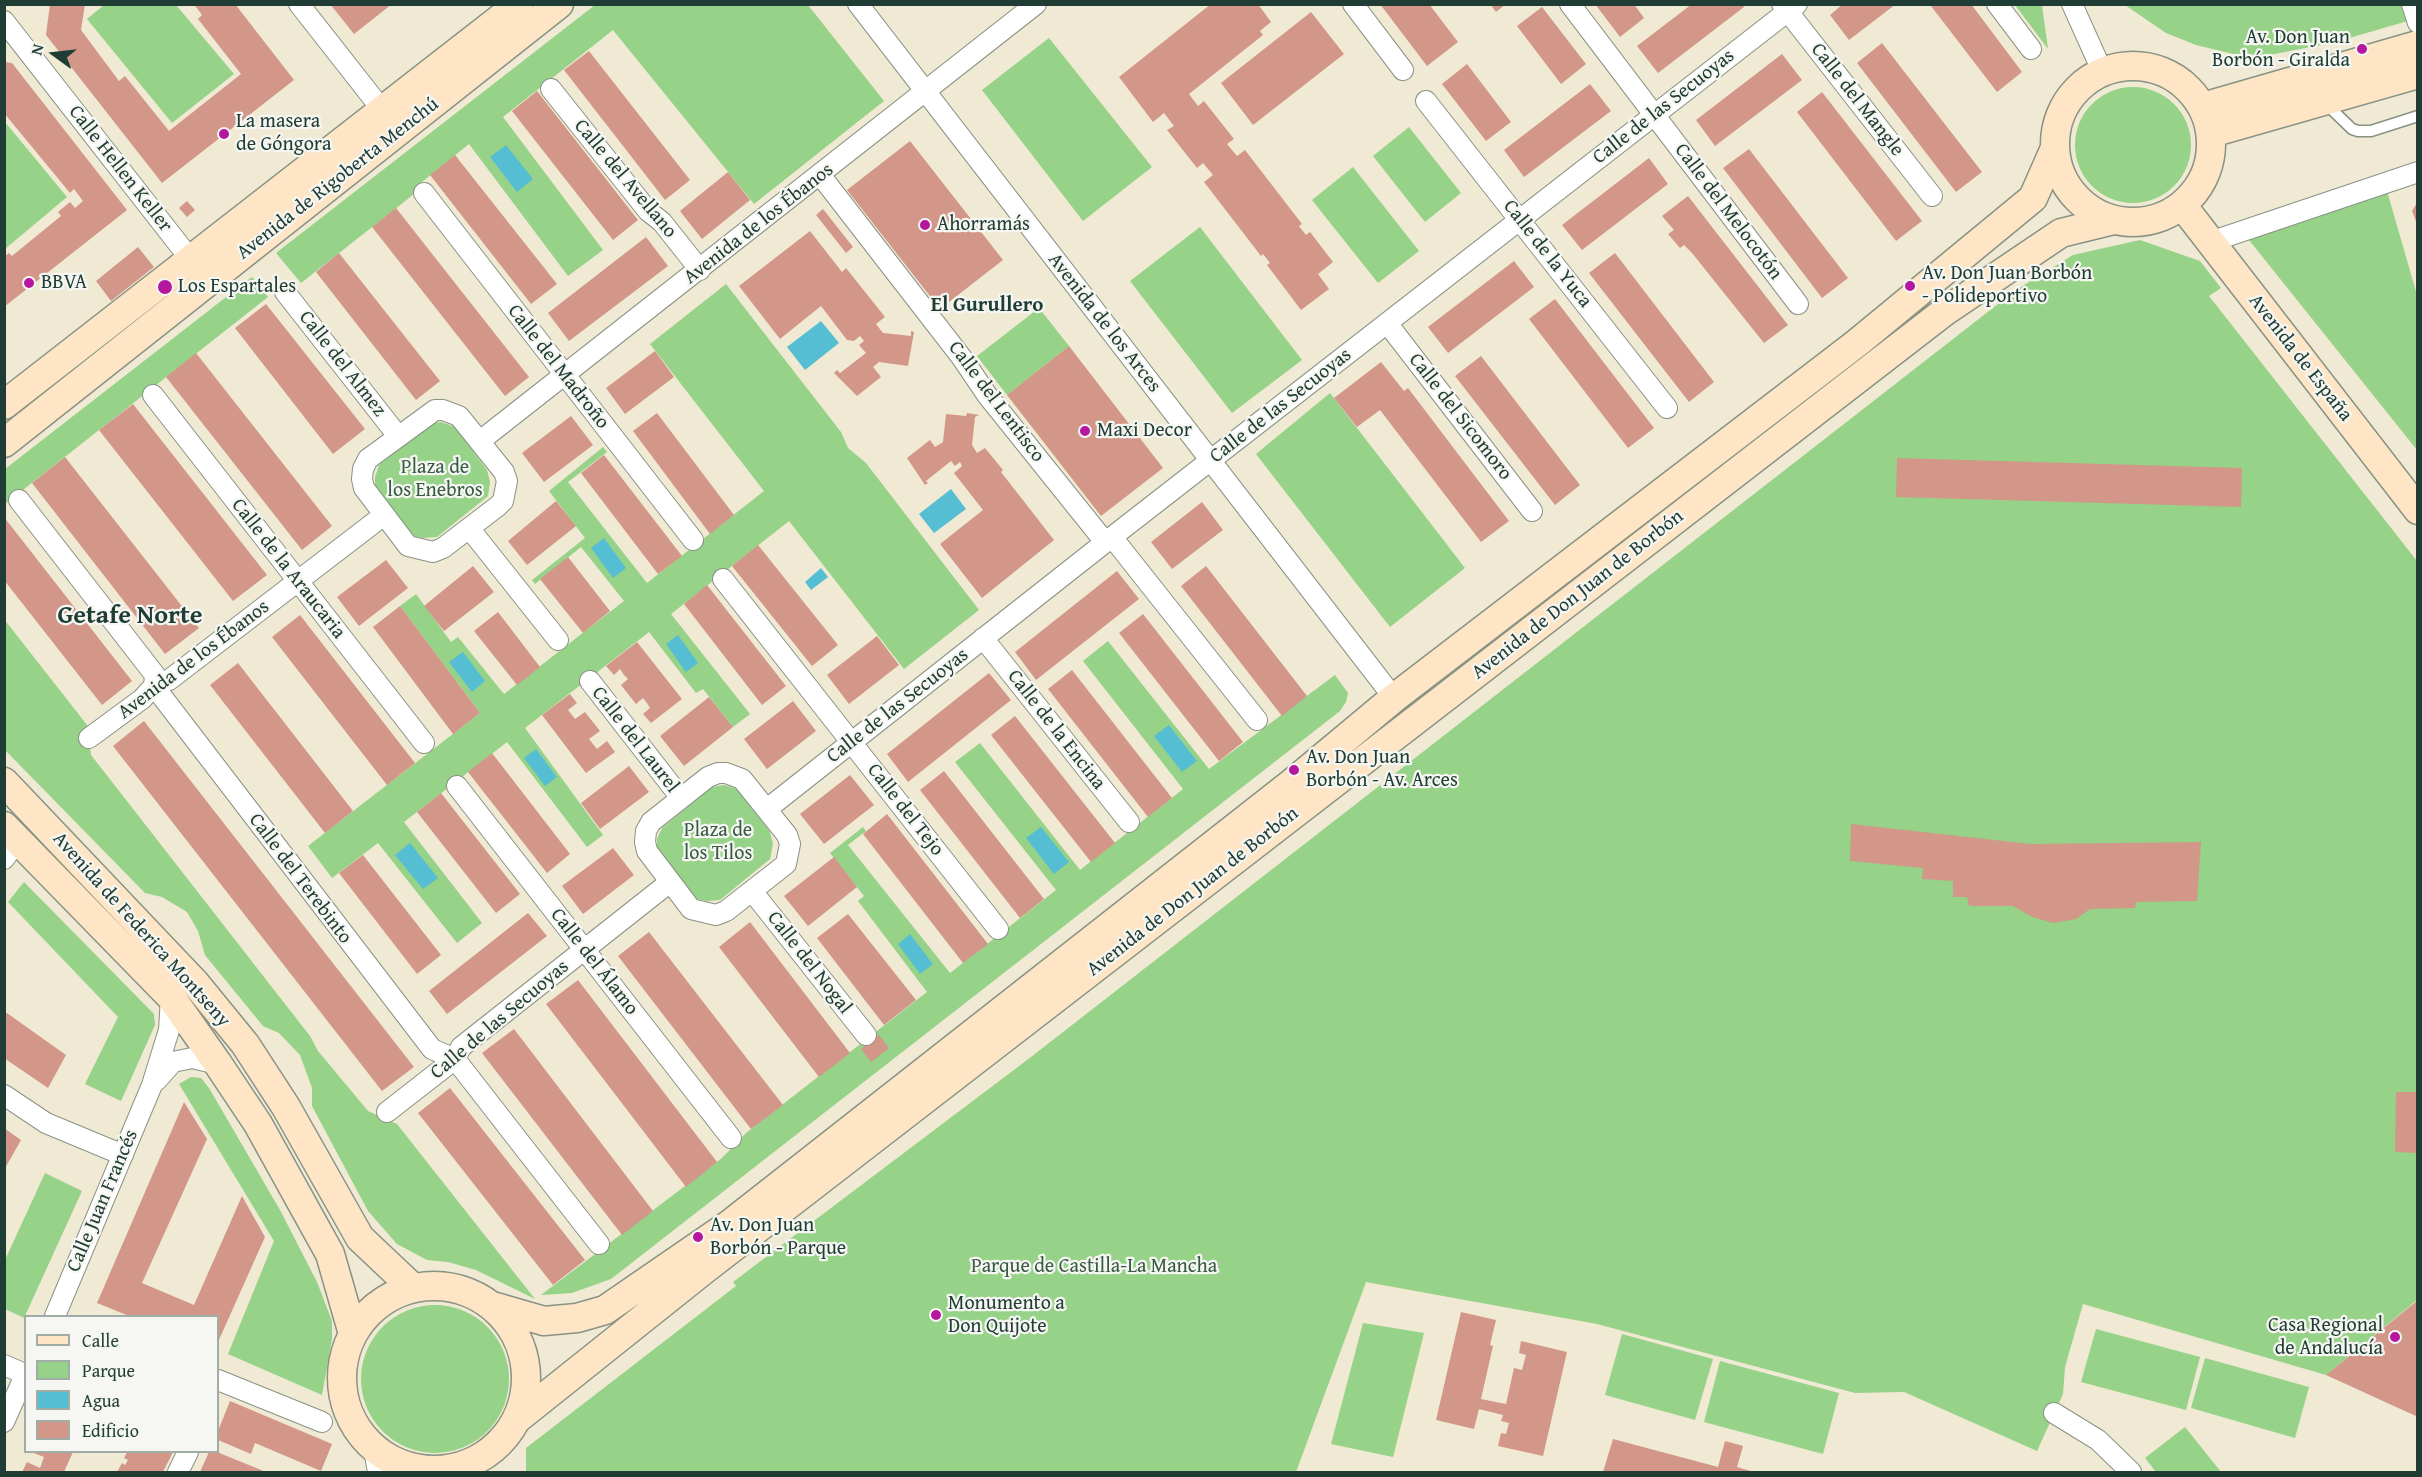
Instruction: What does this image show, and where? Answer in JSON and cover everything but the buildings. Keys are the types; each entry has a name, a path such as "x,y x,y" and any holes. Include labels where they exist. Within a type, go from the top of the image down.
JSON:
{"street":[{"path":"299,4 383,111"},
{"name":"Avenida de Rigoberta Menchú","path":"8,396 191,260 519,4"},
{"name":"Avenida de Rigoberta Menchú","path":"4,443 559,4"},
{"name":"Avenida de los Arces","path":"858,4 1394,698"},
{"name":"Avenida de los Ébanos","path":"480,441 821,176 1036,4"},
{"path":"1353,4 1403,70"},
{"name":"Calle del Melocotón","path":"1570,4 1798,304"},
{"path":"1997,4 2031,49"},
{"path":"2072,4 2103,73"},
{"path":"2412,4 2418,23"},
{"name":"Calle de las Secuoyas","path":"766,809 1519,219 1655,116 1789,7"},
{"name":"Calle del Mangle","path":"1789,7 1932,196"},
{"name":"Calle Hellen Keller","path":"4,21 191,260"},
{"path":"2207,120 2418,45"},
{"path":"2139,65 2175,77 2193,92 2207,120 2210,157 2206,172 2194,193 2182,205 2156,219 2131,222 2114,220 2089,208 2075,197 2061,174 2055,148 2058,121 2078,87 2113,68 2139,65"},
{"path":"2207,120 2323,101 2418,74"},
{"name":"Calle del Avellano","path":"550,89 648,211 662,222 700,270"},
{"name":"Calle de la Yuca","path":"1426,101 1667,408"},
{"name":"Avenida de Don Juan de Borbón","path":"492,1306 544,1321 577,1318 605,1310 730,1224 1282,790 1394,698 1857,343 2033,198 2055,148"},
{"path":"2210,242 2418,172"},
{"name":"Calle del Lentisco","path":"821,176 962,358 987,395 1257,720"},
{"name":"Calle del Madroño","path":"424,193 693,540"},
{"name":"Avenida de España","path":"2182,205 2418,510"},
{"name":"Avenida de Don Juan de Borbón","path":"517,1419 705,1269 1944,312 2061,233 2114,220"},
{"name":"Calle del Almez","path":"285,292 398,436"},
{"name":"Calle del Sicomoro","path":"1387,323 1532,510"},
{"name":"Calle de la Araucaria","path":"153,395 423,743"},
{"path":"435,410 443,410 459,416 480,441 504,472 507,481 506,491 498,506 443,548 433,552 408,546 364,488 363,469 368,459 425,415 435,410"},
{"name":"Calle del Terebinto","path":"19,500 155,675 154,686 432,1049 455,1059 599,1244"},
{"name":"Avenida de los Ébanos","path":"89,738 142,699 154,686 169,680 384,515"},
{"path":"469,528 558,640"},
{"name":"Calle del Tejo","path":"723,579 998,929"},
{"name":"Calle de la Encina","path":"983,638 1129,822"},
{"name":"Calle del Laurel","path":"590,681 681,798"},
{"path":"726,773 742,779 766,809 786,835 790,844 789,854 781,868 726,911 716,915 691,909 647,851 646,831 651,822 708,777 726,773"},
{"name":"Avenida de Federica Montseny","path":"4,782 203,992 244,1044 286,1107 360,1238 413,1288"},
{"name":"Calle del Álamo","path":"457,786 731,1138"},
{"name":"Avenida de Federica Montseny","path":"9,842 171,997 218,1064 258,1124 330,1254 353,1334"},
{"name":"Calle de las Secuoyas","path":"387,1112 455,1059 461,1047 670,882"},
{"name":"Calle del Nogal","path":"752,891 866,1035"},
{"name":"Calle Juan Francés","path":"59,1315 152,1085 169,1029 171,997"},
{"name":"Calle Juan Francés","path":"152,1085 173,1062 192,1058 218,1064"},
{"path":"4,1095 46,1123 123,1155"},
{"path":"441,1286 459,1290 492,1306 513,1329 525,1358 526,1389 517,1419 485,1465 431,1472 376,1461 354,1425 344,1396 343,1364 353,1334 368,1314 382,1303 413,1288 441,1286"},
{"path":"4,1365 24,1374"},
{"path":"4,1422 24,1376"},
{"path":"219,1384 322,1422"},
{"path":"2054,1413 2098,1440 2131,1473"},
{"path":"178,1473 188,1453"}],"lane":[{"path":"2323,101 2352,129 2358,131 2371,131 2418,116"}],"green space":[{"path":"2417,4 2418,18 2332,43 2269,55 2233,54 2196,45 2166,33 2125,5"},
{"path":"104,5 176,5 234,74 172,123 87,19"},
{"path":"595,5 808,5 884,101 754,204 613,30 503,117 603,250 568,276 469,144 417,186 419,189 409,198 301,283 276,253"},
{"path":"2015,5 2042,5 2048,49"},
{"path":"1049,38 1152,167 1083,221 982,90"},
{"path":"2133,87 2155,92 2174,104 2186,123 2191,145 2186,167 2174,186 2155,198 2133,203 2111,198 2092,186 2080,167 2075,145 2080,123 2092,104 2111,92"},
{"path":"5,122 67,197 5,249 4,248"},
{"path":"1409,127 1461,193 1425,222 1373,156"},
{"path":"1353,167 1419,251 1378,283 1312,200"},
{"path":"2387,191 2417,295 2417,450 2249,240"},
{"path":"1200,227 1302,360 1232,413 1130,281"},
{"name":"Parque de Castilla-La Mancha","path":"2140,240 2200,261 2221,288 2209,296 2417,561 2417,1300 2326,1375 2083,1304 2065,1367 2063,1394 2037,1451 1904,1392 1855,1393 1597,1324 1366,1282 1296,1472 526,1472 526,1448 736,1286 733,1282 1031,1057 2016,290 2073,255"},
{"path":"252,277 268,297 5,504 5,469"},
{"path":"726,284 841,432 848,448 866,463 979,610 904,669 789,521 671,614 750,714 733,727 703,689 696,693 649,632 525,728 603,835 587,847 507,742 404,822 482,923 457,943 378,843 332,878 308,846 480,713 400,606 416,594 451,642 458,637 504,694 624,601 581,547 535,584 532,580 585,538 549,491 603,447 607,452 568,482 647,583 764,491 650,344"},
{"path":"1039,308 1069,346 1007,395 977,356"},
{"path":"1330,393 1465,568 1390,627 1256,454"},
{"name":"Plaza de los Enebros","path":"441,422 455,427 487,470 490,482 488,496 437,537 423,538 414,536 375,486 375,477 379,465 429,424"},
{"path":"4,619 87,725 91,755 310,1036 318,1051 368,1111 397,1124 535,1299 476,1270 448,1262 427,1260 397,1244 368,1211 312,1106 312,1088 300,1055 279,1033 263,1026 205,955 198,931 187,912 162,897 145,893 5,750"},
{"path":"1108,641 1209,769 1335,675 1348,693 1346,702 1340,711 611,1279 572,1293 541,1295 722,1158 746,1133 927,992 858,901 864,896 830,853 863,827 866,831 848,845 950,973 1056,890 955,762 980,743 1080,870 1183,789 1083,661"},
{"name":"Plaza de los Tilos","path":"724,785 738,789 770,832 773,844 770,859 720,900 707,901 697,899 657,849 657,839 662,828 712,787"},
{"path":"24,882 154,1014 155,1025 121,1101 85,1084 118,1017 8,902"},
{"path":"191,1077 201,1078 209,1088 280,1210 317,1282 332,1321 332,1339 322,1395 228,1354 274,1241 179,1084"},
{"path":"45,1173 82,1191 24,1318 5,1309 5,1260"},
{"path":"435,1305 463,1311 487,1327 503,1351 509,1379 503,1407 487,1431 463,1447 435,1453 407,1447 383,1431 367,1407 361,1379 367,1351 383,1327 407,1311"},
{"path":"1363,1323 1424,1333 1393,1457 1331,1444"},
{"path":"2096,1329 2200,1357 2186,1410 2081,1382"},
{"path":"1622,1334 1713,1359 1695,1420 1605,1395"},
{"path":"2205,1358 2309,1387 2295,1438 2191,1408"},
{"path":"1720,1361 1839,1393 1823,1454 1704,1422"},
{"path":"2185,1427 2221,1472 2156,1472 2145,1458"}],"water":[{"path":"506,145 533,179 517,192 490,157"},
{"path":"821,321 839,343 805,370 787,347"},
{"path":"951,489 966,509 934,533 919,514"},
{"path":"604,538 626,568 613,578 591,548"},
{"path":"821,568 828,577 811,590 805,582"},
{"path":"678,635 698,663 686,672 666,644"},
{"path":"463,652 485,681 472,692 449,662"},
{"path":"1169,725 1197,761 1182,772 1154,736"},
{"path":"536,749 557,777 545,786 524,758"},
{"path":"1041,827 1069,862 1054,874 1026,838"},
{"path":"410,843 438,878 423,889 395,855"},
{"path":"910,934 933,964 920,974 898,944"}],"place":[{"name":"Av. Don Juan Borbón - Giralda","path":"2362,49"},
{"name":"La masera de Góngora","path":"224,134"},
{"name":"Ahorramás","path":"925,225"},
{"name":"BBVA","path":"29,283"},
{"name":"Av. Don Juan Borbón - Polideportivo","path":"1910,286"},
{"name":"Los Espartales","path":"165,287"},
{"name":"Maxi Decor","path":"1085,431"},
{"name":"Av. Don Juan Borbón - Av. Arces","path":"1294,770"},
{"name":"Av. Don Juan Borbón - Parque","path":"698,1237"},
{"name":"Monumento a Don Quijote","path":"936,1315"},
{"name":"Casa Regional de Andalucía","path":"2395,1337"}],"district":[{"name":"El Gurullero","path":"987,306"},
{"name":"Getafe Norte","path":"130,616"}]}
